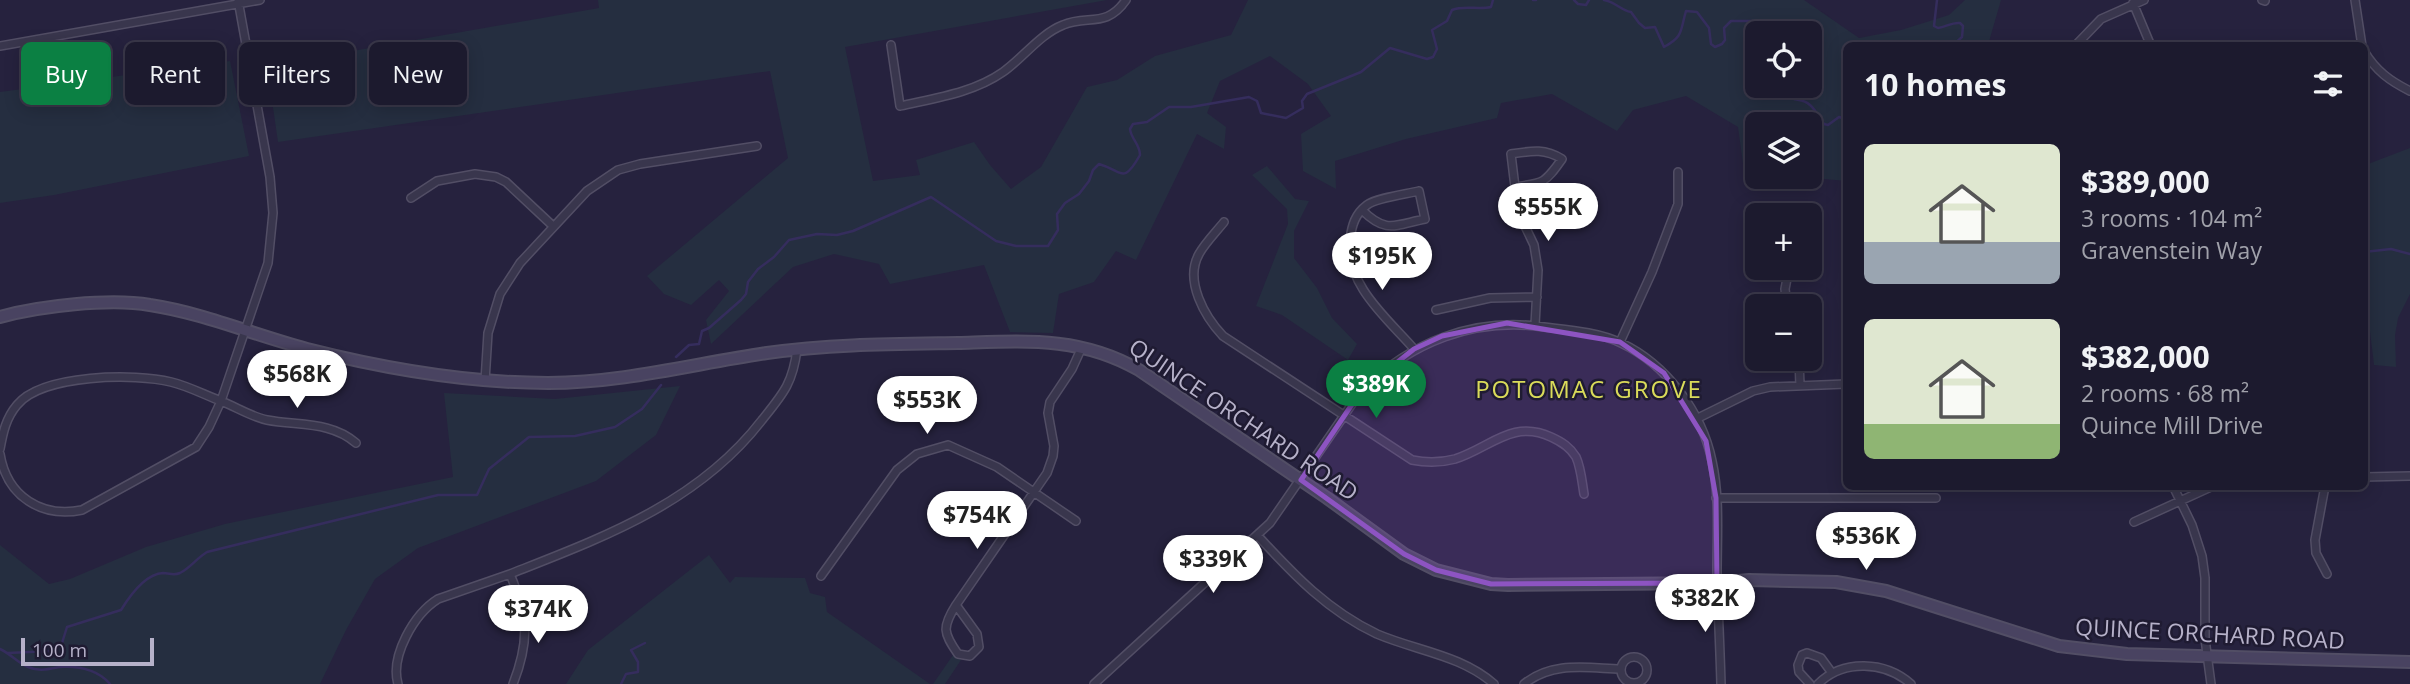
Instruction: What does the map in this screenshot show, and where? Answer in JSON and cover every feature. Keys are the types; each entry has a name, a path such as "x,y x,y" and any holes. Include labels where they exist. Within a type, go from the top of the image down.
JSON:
{"street":[{"path":"0,46 260,0"},
{"path":"891,45 900,106 964,92 1002,73 1042,38 1064,24 1103,19 1126,0"},
{"path":"2079,42 2101,19 2144,0"},
{"path":"2355,0 2361,42"},
{"path":"0,454 7,477 20,495 43,509 69,512 82,510 196,447 209,428 221,401 268,263 273,213 270,177 238,2"},
{"path":"2133,4 2149,42"},
{"path":"2368,57 2374,67 2410,91"},
{"path":"485,381 488,333 500,294 520,263 587,191 618,170 640,164 757,146"},
{"path":"1514,187 1548,179 1562,159 1551,152 1539,150 1511,155 1514,187 1523,222 1534,245 1538,270 1535,325"},
{"path":"1619,342 1652,272 1678,204 1678,172"},
{"path":"411,198 438,181 475,174 496,177 506,182 553,226"},
{"path":"1362,210 1373,221 1388,226 1424,219 1419,191 1368,204 1362,210 1352,223 1350,245 1352,263 1365,294 1414,349"},
{"path":"1224,222 1198,255 1195,269 1196,291 1201,307 1212,325 1223,336 1412,460 1435,463 1457,458 1504,434 1530,430 1543,433 1563,442 1571,450 1577,459 1584,494"},
{"path":"1436,310 1490,299 1537,298"},
{"name":"QUINCE ORCHARD ROAD","path":"0,317 97,303 132,302 183,312 302,348 393,369 485,381 560,383 621,379 797,349 1030,341 1083,347 1139,370 1404,554 1436,570 1458,577 1491,584 1523,586 1717,583 1749,580 1836,582 1886,591 2059,646 2127,654 2410,662"},
{"path":"1094,684 1258,536 1301,481 1361,391 1378,375 1414,349 1442,336 1475,327 1507,323 1586,332 1619,342 1642,354 1664,373 1677,388 1696,419 1712,461 1716,498 1721,684"},
{"path":"956,605 977,634 979,647 970,656 958,654 946,637 946,620 956,605 1035,493 1047,473 1054,446 1048,413 1050,402 1083,347"},
{"path":"398,684 398,659 405,640 429,605 636,522 662,507 742,446 786,389 794,371 797,349"},
{"path":"1799,371 1800,386"},
{"path":"0,449 4,426 18,404 30,394 56,383 131,376 172,382 265,419 333,428 356,443"},
{"path":"1696,419 1753,391 1770,387 1843,384"},
{"path":"821,576 897,470 916,454 948,445 997,467 1076,521"},
{"path":"2368,477 2410,476"},
{"path":"2175,490 2192,525 2202,556 2205,639 2211,684"},
{"path":"2134,522 2204,490"},
{"path":"2324,490 2315,540 2316,553 2327,574"},
{"path":"1716,498 1936,498"},
{"path":"1258,536 1315,595 1342,615 1391,639 1463,663 1494,684"},
{"path":"510,574 521,602 526,634 522,662 513,684"},
{"path":"1810,684 1799,672 1797,665 1807,653 1821,659 1832,673"},
{"path":"1818,684 1832,673 1851,667 1878,666 1891,670 1911,684"},
{"path":"1524,684 1535,675 1557,668 1621,669"}],"highlighted area":[{"path":"1507,323 1620,342 1664,373 1706,441 1716,498 1717,583 1491,584 1436,570 1404,554 1301,480 1361,391 1414,349 1442,336"}],"shaded area":[{"path":"598,0 1107,0 845,47 873,181 920,175 916,160 974,142 1011,189 1041,167 1087,87 1117,80 1155,56 1231,35 1248,0 1804,0 1859,38 1901,30 1949,15 1965,0 2001,0 1989,42 1843,42 1843,181 1822,179 1822,112 1745,112 1745,171 1738,127 1686,96 1633,110 1617,131 1552,94 1501,103 1497,118 1406,139 1335,161 1336,189 1303,171 1301,134 1331,116 1308,84 1270,56 1220,81 1207,113 1226,127 1224,149 1197,134 1136,260 1116,251 1094,282 1059,294 1053,333 1010,332 984,265 890,284 879,264 834,254 793,267 711,344 706,320 729,291 719,280 691,305 664,294 647,276 788,158 770,71 278,142 273,105 355,105 355,51 369,48 369,105 467,105 467,42 404,42 599,8"},
{"path":"230,61 249,156 54,195 0,203 0,92 21,89 21,105 111,105 111,77 125,75 125,105 225,105 225,62"},
{"path":"2410,148 2410,294 2398,318 2395,335 2396,367 2374,365 2368,315 2368,164"},
{"path":"1267,166 1295,199 1309,201 1294,231 1294,258 1317,288 1332,318 1357,344 1348,360 1282,315 1256,306 1288,224 1287,209 1252,175"},
{"path":"680,386 656,435 596,481 418,548 375,579 320,684 0,684 0,545 49,584 70,579 146,547 225,524 453,477 444,393 555,399"},
{"path":"709,555 730,583 735,577 805,578 810,593 825,597 827,612 930,684 566,684 588,650"},
{"path":"953,655 961,660 945,684 933,684"}],"waterway":[{"path":"676,357 689,345 699,344 702,331 741,300 746,294 748,282 758,269 774,257 789,240 853,231 931,197 996,241 1016,246 1048,246 1058,230 1057,214 1065,203 1079,194 1099,164 1122,173 1130,170 1140,155 1130,129 1133,124 1147,122 1169,107 1191,107 1249,97 1257,101 1261,113 1286,118 1303,108 1302,101 1307,94 1361,72 1390,48 1427,59 1433,57 1437,49 1432,30 1447,21 1452,10 1491,7 1493,0"},
{"path":"1574,0 1578,4 1586,5 1589,0"},
{"path":"1604,0 1631,12 1645,28 1655,27 1664,47 1678,36 1686,11 1697,12 1709,28 1711,44 1715,47 1725,40 1724,28 1731,21 1745,21"},
{"path":"1937,0 1934,26 1938,28 1960,23 1963,26 1962,37 1956,42"},
{"path":"1792,98 1810,105 1824,124 1828,125 1839,117 1843,118"},
{"path":"2368,252 2391,249 2410,254"},
{"path":"8,653 51,651 62,643 67,627 121,610 133,593 150,577 163,573 180,573 207,552 438,495 477,495 489,469 529,437 575,436 615,427 642,409 661,385"},
{"path":"621,684 626,674 638,672 638,662 631,650 645,643"},
{"path":"0,649 32,669 81,668 100,675 110,684"}],"district":[{"name":"POTOMAC GROVE","path":"1589,388"}]}
